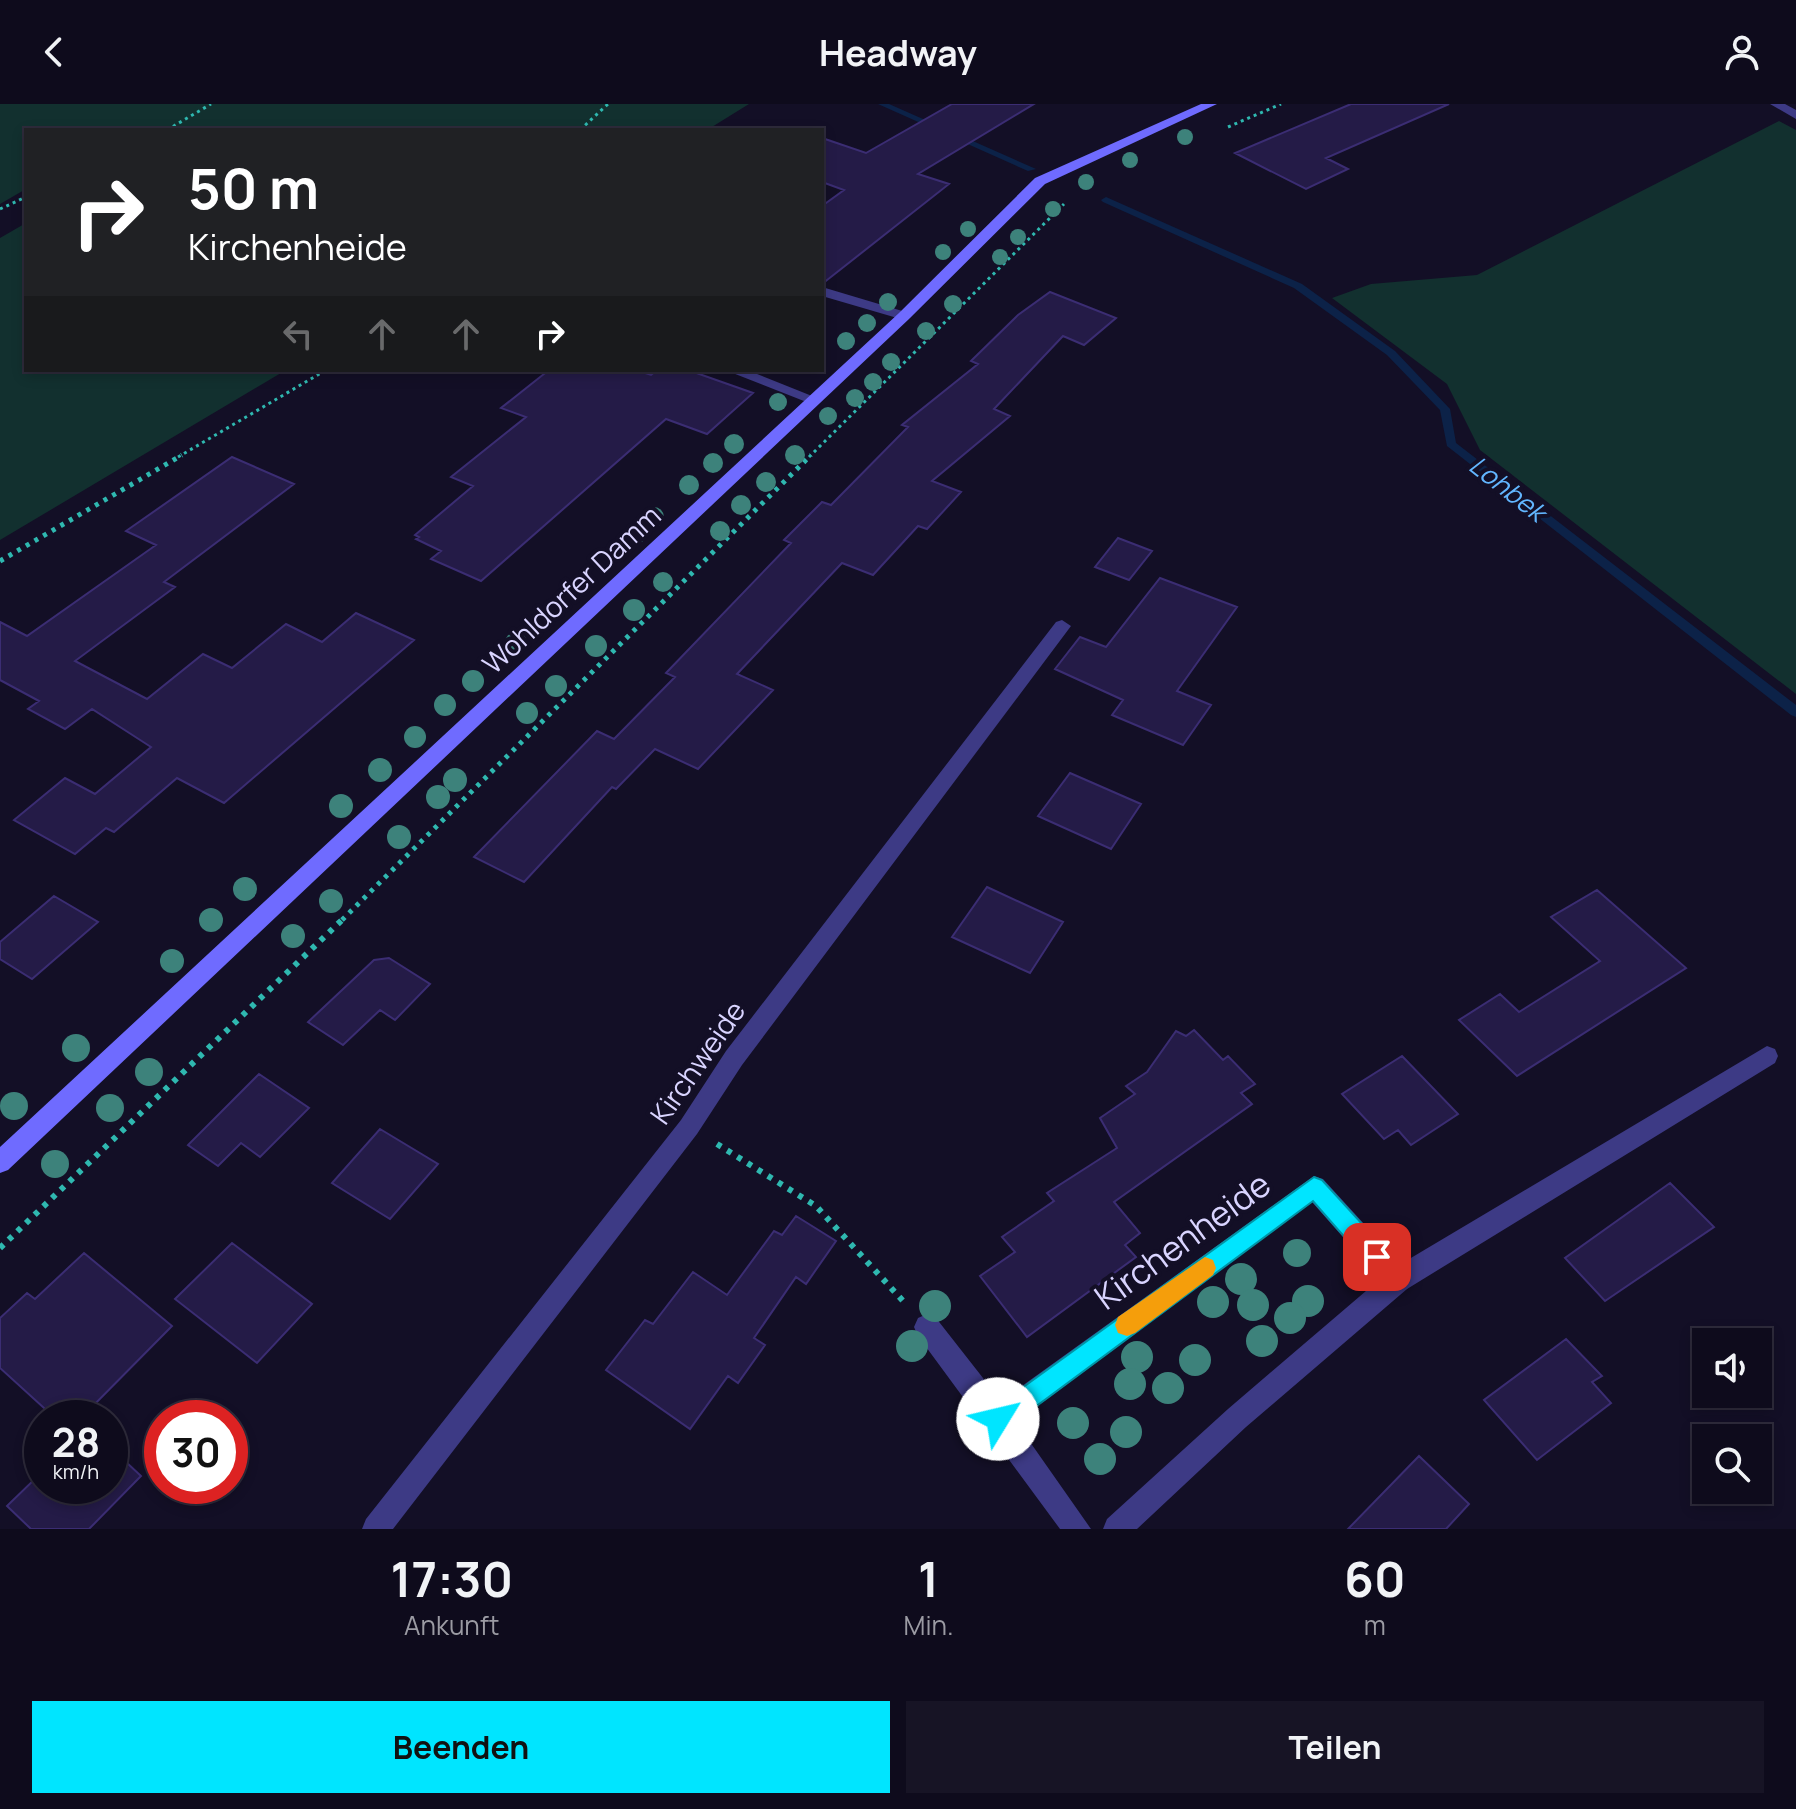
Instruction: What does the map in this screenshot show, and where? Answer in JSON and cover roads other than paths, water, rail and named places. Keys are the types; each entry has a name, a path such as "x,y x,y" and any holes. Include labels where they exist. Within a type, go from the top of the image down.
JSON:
{"street":[{"name":"Wohldorfer Damm","path":"0,1162 904,316 1040,181 1211,104"},
{"path":"1781,105 1796,115"},
{"path":"824,292 904,316"},
{"path":"738,372 814,400"},
{"name":"Kirchweide","path":"376,1529 689,1127 734,1058 1062,626"},
{"path":"1117,1529 1237,1418 1398,1280 1767,1056"},
{"name":"Kirchenheide","path":"998,1419 1314,1187 1398,1280"},
{"path":"927,1327 1077,1529"}],"waterway":[{"name":"Lohbek","path":"882,104 1031,169"},
{"name":"Lohbek","path":"1106,200 1298,286 1391,353 1445,409 1451,444 1796,712"}]}
